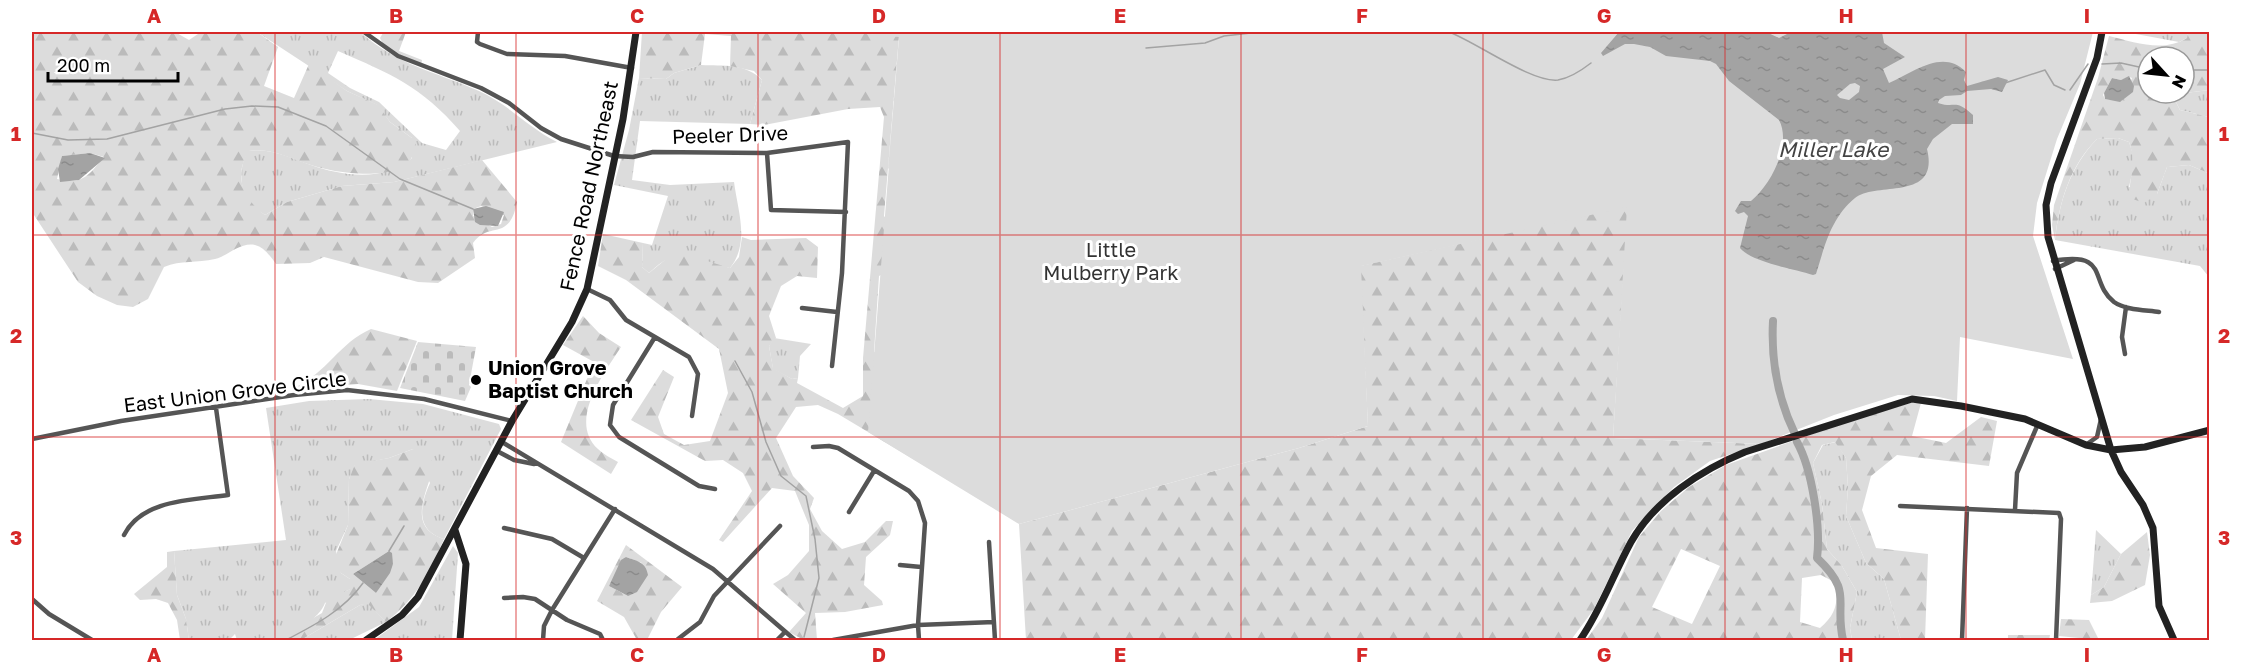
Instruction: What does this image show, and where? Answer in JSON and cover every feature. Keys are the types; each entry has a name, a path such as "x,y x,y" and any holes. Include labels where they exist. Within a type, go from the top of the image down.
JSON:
{"street":[{"path":"364,32 398,56 481,88 509,103 541,128 561,139 614,156"},
{"path":"478,32 477,42 507,54 565,56 632,68"},
{"name":"Fence Road Northeast","path":"366,640 402,615 418,597 513,421 572,322 587,290 632,68 636,32"},
{"path":"2102,32 2093,69 2051,183 2046,205 2048,237 2055,269 2111,450 2143,505 2153,528 2159,606 2174,640"},
{"name":"Peeler Drive","path":"614,156 633,157 652,152 767,153 848,142 846,212"},
{"path":"767,153 771,210 846,212 832,366"},
{"path":"2053,261 2069,258 2093,265 2100,274 2107,295 2116,304 2159,312"},
{"path":"2055,269 2074,260"},
{"path":"587,290 610,300 626,320 688,357 695,365 698,374 692,416"},
{"path":"2125,354 2122,337 2126,307"},
{"path":"802,308 837,312"},
{"path":"655,337 613,405 610,425 619,437 699,486 715,489"},
{"name":"East Union Grove Circle","path":"32,439 121,421 347,390 424,399 513,421"},
{"path":"1580,640 1600,608 1640,530 1676,492 1720,462 1912,399 1971,408 2038,424 2086,445 2111,450 2145,447 2210,430"},
{"path":"124,535 128,525 151,509 163,504 228,495 216,408"},
{"path":"2086,445 2097,437 2101,419"},
{"path":"2015,510 2017,473 2038,424"},
{"path":"502,442 713,569 784,633 795,640"},
{"path":"813,447 838,448 909,491 923,511 925,523 918,625 920,640"},
{"path":"497,451 514,460 537,465"},
{"path":"849,512 874,471"},
{"path":"1900,506 2055,511 2059,513 2061,519 2056,640"},
{"path":"1962,640 1967,508"},
{"path":"543,640 544,626 552,610 615,509"},
{"path":"678,639 700,622 714,596 780,526"},
{"path":"504,528 552,539 584,558"},
{"path":"455,530 466,564 460,640"},
{"path":"989,542 995,640"},
{"path":"900,565 921,567"},
{"path":"32,598 49,614 92,640"},
{"path":"504,598 535,599 567,620 600,634 603,640"},
{"path":"833,640 918,625 994,622"},
{"path":"76,640 82,633"},
{"path":"777,640 784,633"}],"green space":[{"path":"32,32 175,32 189,40 201,32 257,32 278,47 264,86 294,98 309,64 347,91 378,105 390,122 412,138 416,144 413,156 405,165 394,170 365,174 321,168 273,152 249,151 242,169 243,186 251,202 265,215 287,202 342,186 394,182 482,160 517,202 514,215 504,227 479,236 473,243 475,258 438,283 418,282 324,257 310,263 276,264 261,248 250,245 239,247 215,259 177,263 164,267 148,299 133,307 117,305 97,296 78,282 32,212","holes":["90,153 104,157 89,174 73,181 57,179 62,156","481,206 504,215 501,224 492,227 473,216 473,209"]},
{"path":"257,32 360,32 389,53 417,67 490,96 557,142 394,182 342,186 287,202 265,215 252,206 243,190 241,177 248,151 272,152 323,169 363,175 389,171 412,158 412,138 390,122 377,105 347,91","holes":["338,51 390,75 432,103 460,131 446,150 422,143 379,102 350,88 328,73"]},
{"path":"406,32 399,51 422,60 421,65 385,48 380,38 383,33"},
{"path":"642,32 843,32 899,36 884,216 919,262 916,266 892,269 879,276 874,352 900,360 939,385 945,377 957,374 978,401 1063,462 1141,440 1169,426 1179,417 1138,365 1125,336 1109,310 1082,291 1061,282 1059,268 1065,260 1075,260 1077,239 1074,202 1085,183 1083,169 1074,159 1040,163 1018,181 1000,190 961,196 952,190 962,178 958,167 978,158 1001,141 925,148 904,153 888,169 900,36 915,42 922,57 921,66 943,81 945,77 937,63 939,55 948,52 958,70 964,69 984,32 1619,32 1601,52 1603,56 1625,44 1634,44 1650,47 1666,56 1710,61 1719,68 1729,82 1772,114 1783,128 1781,148 1775,168 1765,186 1751,201 1741,201 1736,207 1738,213 1744,212 1748,216 1738,252 1734,281 1735,290 1746,302 1754,321 1749,328 1754,336 1777,340 1792,359 1801,411 1798,429 1762,443 1614,437 1628,206 1613,438 1761,444 1710,461 1674,487 1632,531 1594,609 1571,640 1026,640 1019,524 1299,448 1368,426 1360,266 1508,233 1359,266 1366,425 1020,523 838,414 818,405 796,407 776,438 793,476 814,498 810,509 822,531 842,549 865,542 886,521 893,521 890,535 866,557 864,585 882,601 883,605 845,612 815,613 817,640 802,639 789,632 806,613 773,584 788,575 809,551 809,525 795,491 772,488 723,542 719,540 752,491 743,473 723,460 705,461 631,420 663,370 674,377 658,417 664,434 684,445 710,441 728,393 719,349 626,280 598,266 603,234 643,243 642,267 649,273 671,255 703,252 707,261 730,268 739,257 742,237 751,240 806,238 818,247 817,278 797,276 781,286 769,316 776,338 769,346 773,368 792,379 798,378 797,383 843,408 863,396 863,358 884,117 880,107 848,109 764,125 750,124 762,80 754,71 730,66 731,36 705,34 701,65 674,73 666,79 639,78"},
{"name":"Little Mulberry Park","path":"843,32 2093,32 2080,84 2057,139 2037,203 2033,236 2073,359 1960,337 1957,401 1934,396 1898,395 1834,415 1761,444 1613,438 1627,207 1361,266 1368,426 1299,448 1019,524 868,432 899,37"},
{"path":"2125,32 2188,32 2187,38 2179,42"},
{"path":"2188,32 2209,32 2209,90 2196,92 2196,45 2168,45 2187,38"},
{"path":"2109,36 2148,45 2136,45 2136,105 2178,105 2180,110 2209,117 2209,197 2208,173 2189,165 2167,167 2157,194 2144,203 2130,198 2133,158 2129,142 2118,138 2097,139 2080,161 2067,185 2059,212 2055,240 2052,225 2054,205 2098,78","holes":["2112,78 2121,80 2132,78 2122,101 2105,99 2103,95"]},
{"path":"701,65 741,68 762,80 750,124 640,121 632,180 670,185 734,182 741,227 740,248 730,268 680,255 671,257 649,273 642,267 643,243 652,245 668,196 614,185 629,130 639,78 666,79 674,73"},
{"path":"2209,90 2209,117 2180,110 2178,105 2196,105 2196,92"},
{"path":"2118,138 2129,142 2135,160 2129,187 2157,194 2167,167 2189,165 2208,173 2209,277 2200,266 2055,240 2059,212 2067,186 2080,161 2097,139"},
{"path":"583,316 599,333 621,347 599,383 587,411 586,425 589,438 598,449 618,462 611,474 561,442 594,362 563,345"},
{"path":"371,329 417,341 397,391 358,384 294,388 306,382 351,342"},
{"path":"774,338 811,344 800,356 798,378 792,379 773,369 769,346"},
{"path":"418,342 476,347 469,385 471,387 465,401 400,388"},
{"path":"369,399 423,404 499,424 501,429 444,539 428,530 424,523 422,508 430,483 413,449 389,458 355,465 349,479 348,525 336,551 341,573 350,579 350,589 325,603 317,615 304,626 281,638 270,641 237,640 235,634 229,640 189,640 186,619 177,595 174,551 286,540 266,408 309,401"},
{"path":"1910,403 1921,403 1912,436 1946,443 1981,417 1997,421 1989,466 1897,455 1871,476 1862,510 1876,548 1928,554 1925,640 1901,640 1884,579 1866,563 1846,516 1848,487 1846,458 1835,442 1822,445 1813,463 1822,504 1827,549 1842,566 1857,592 1850,628 1852,640 1586,640 1602,618 1639,537 1661,511 1689,487 1726,465 1846,422","holes":["1681,549 1720,566 1692,624 1652,607","1821,575 1836,583 1837,597 1833,613 1820,628 1800,622 1802,578"]},
{"path":"1836,442 1846,458 1848,487 1846,516 1866,563 1884,579 1901,640 1852,640 1850,628 1857,592 1842,566 1827,549 1822,504 1813,463 1823,445"},
{"path":"413,449 427,453 434,465 424,497 422,517 425,526 432,533 444,539 421,585 405,605 386,622 368,604 360,605 301,640 275,640 322,613 329,595 336,590 344,592 350,589 350,579 341,573 333,562 348,525 349,479 355,464 389,458","holes":["389,551 393,564 376,593 353,574"]},
{"path":"2096,530 2121,554 2104,587 2091,595"},
{"path":"2147,532 2150,555 2145,585 2112,601 2090,603 2091,595 2104,587 2121,554"},
{"path":"626,545 682,587 661,612 647,640 637,640 624,617 597,601","holes":["626,557 642,563 628,596 609,586"]},
{"path":"453,546 458,553 452,640 374,640 419,607"},
{"path":"174,551 177,595 186,619 189,640 180,640 177,620 168,603 156,599 140,600 134,594 167,567 167,552"},
{"path":"368,603 386,622 349,640 301,640 360,605"},
{"path":"2061,619 2089,620 2099,640 2059,636"},
{"path":"2008,635 2050,635 2049,640 2008,640"}],"water":[{"name":"Miller Lake","path":"1619,32 1766,32 1779,38 1791,32 1882,32 1884,43 1905,57 1883,69 1889,83 1918,68 1938,62 1957,65 1966,72 1964,80 1967,86 1998,77 2008,80 2002,92 1991,89 1967,91 1961,95 1945,96 1939,100 1938,103 1958,105 1967,110 1973,115 1973,124 1952,124 1933,139 1927,149 1928,166 1924,177 1915,183 1865,193 1855,198 1834,223 1816,274 1813,275 1754,258 1740,248 1748,216 1744,212 1738,214 1735,211 1741,201 1751,201 1772,175 1783,141 1779,120 1729,81 1716,64 1710,61 1666,56 1650,47 1634,44 1625,44 1603,56 1601,53","holes":["1855,83 1860,86 1859,92 1849,100 1837,95 1850,84"]},
{"path":"2129,76 2134,86 2133,92 2120,102 2105,99 2104,93 2112,78 2121,80"},
{"path":"90,153 105,158 79,180 60,182 58,169 62,156"},
{"path":"486,206 504,212 498,226 480,225 475,222 473,209"},
{"path":"389,551 392,553 393,564 390,573 376,593 353,574"},
{"path":"626,557 643,565 648,575 637,592 628,596 609,586 621,560"}],"waterway":[{"path":"1146,48 1205,43 1224,36 1260,32"},
{"path":"1449,32 1519,69 1547,79 1558,80 1567,77 1591,63"},
{"path":"2102,64 2121,63 2136,66"},
{"path":"2070,90 2088,64"},
{"path":"2005,83 2045,70 2054,85 2065,90"},
{"path":"2196,70 2210,70"},
{"path":"32,133 68,140 107,139 225,109 252,106 278,107 326,126 400,179 473,209"},
{"path":"1773,321 1773,350 1777,379 1784,407 1795,434"},
{"path":"735,361 752,392 766,442 781,476 806,496 815,539 819,578 804,637"},
{"path":"1797,442 1807,467 1814,499 1818,531 1817,558 1828,570 1839,589 1843,640"},
{"path":"389,551 404,526"},
{"path":"286,640 338,609 363,583"}],"place":[{"name":"Union Grove Baptist Church","path":"476,380"}]}
